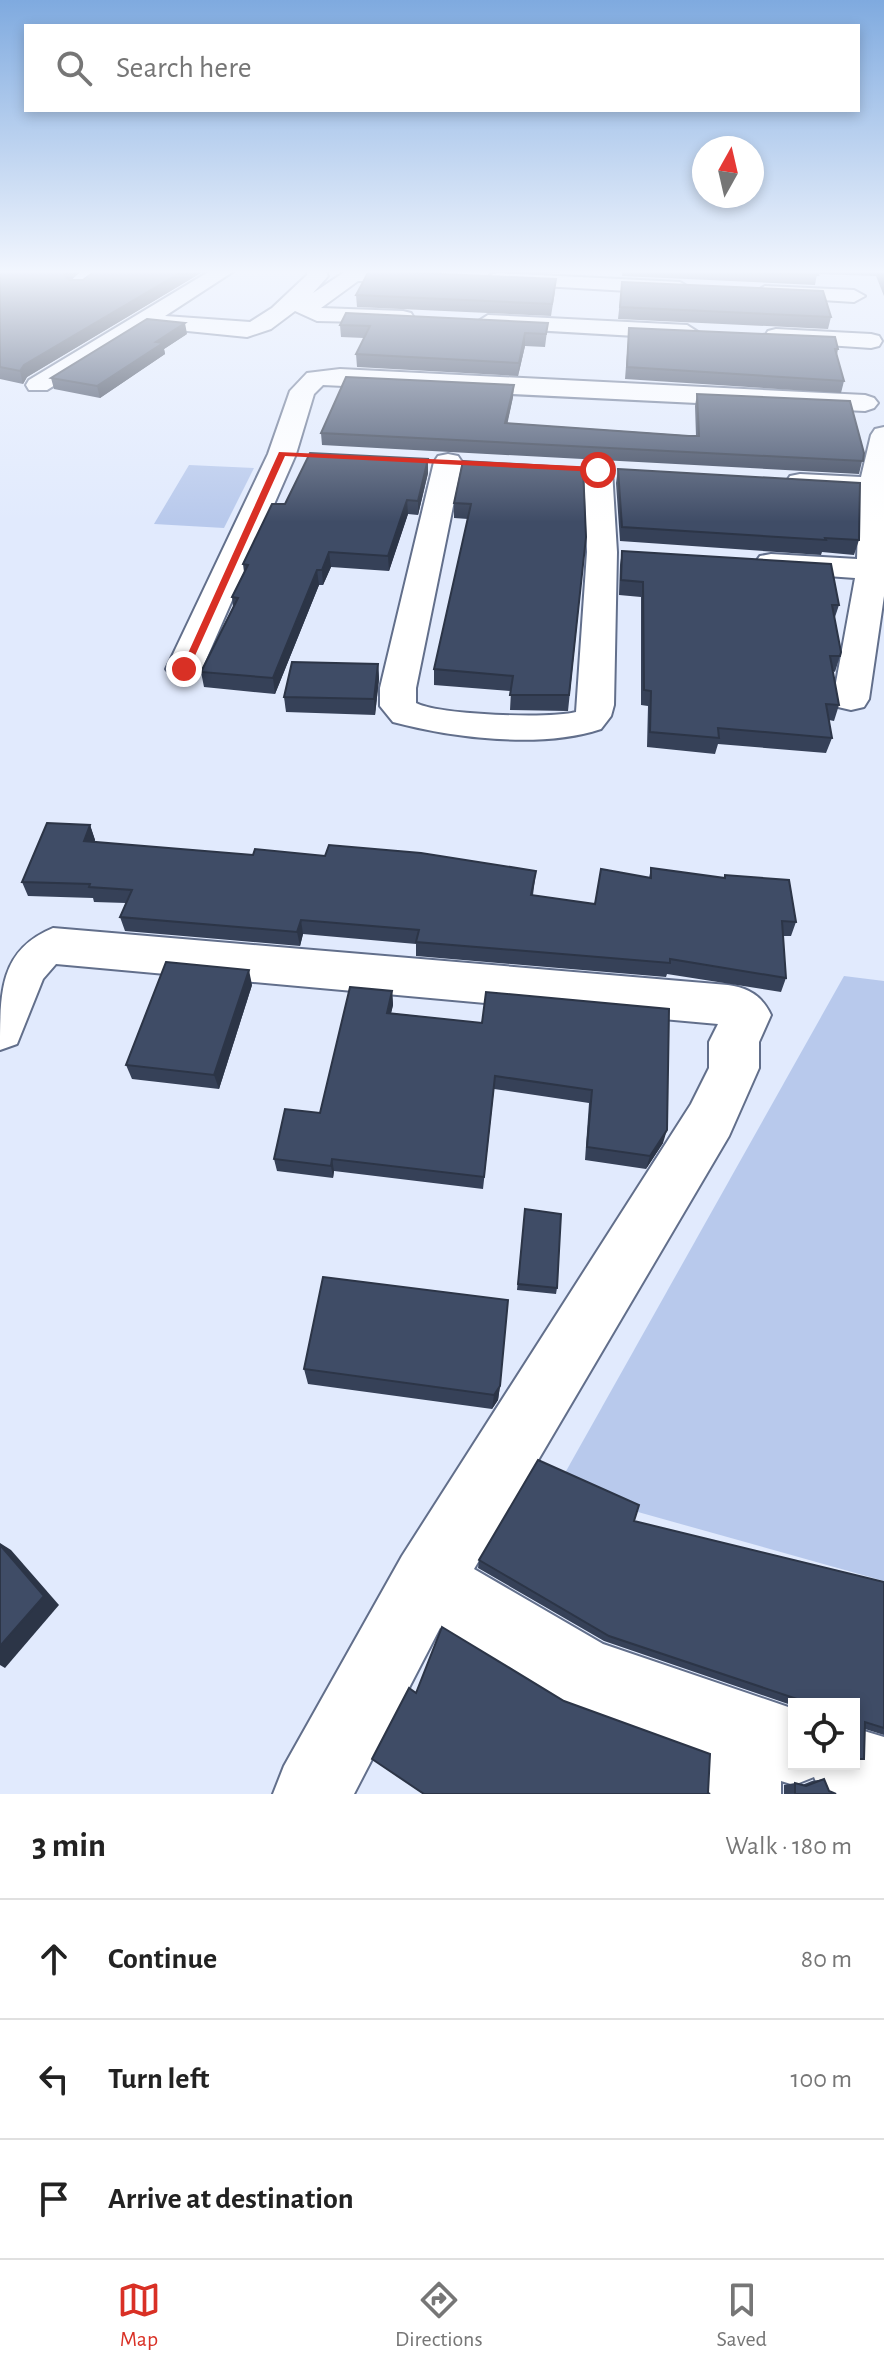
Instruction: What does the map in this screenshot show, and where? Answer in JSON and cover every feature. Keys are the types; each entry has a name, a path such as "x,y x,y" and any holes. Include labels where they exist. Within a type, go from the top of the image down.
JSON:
{"street":[{"path":"38,385 87,355"},
{"path":"875,355 879,367"},
{"path":"184,669 282,454 302,391 310,381 323,376 580,382 878,403"},
{"path":"851,699 872,570 873,486 884,435"},
{"path":"282,454 312,455"},
{"path":"448,462 398,688 398,706 406,714 442,721 555,727 587,722 595,715 618,553 598,470"},
{"path":"766,480 873,486"},
{"path":"745,561 872,570"},
{"path":"0,1030 29,959 43,947 53,946 728,1005 736,1006 747,1015 734,1042 734,1068 710,1120 427,1581 312,1794"},
{"path":"427,1581 588,1676 650,1695 760,1758"},
{"path":"860,1768 884,1776"}],"shaded area":[{"path":"189,465 254,468 224,528 154,524"},
{"path":"844,976 884,981 884,1581 556,1489"}],"building":[{"path":"0,355 41,355 20,371 0,367"},
{"path":"89,355 145,355 97,386 51,378"},
{"path":"369,355 521,355 519,363"},
{"path":"628,355 837,355 844,381 627,367"},
{"path":"346,377 514,385 505,423 689,436 699,436 697,394 850,401 864,453 863,461 321,433"},
{"path":"310,453 428,459 418,501 407,500 388,556 329,552 322,570 317,570 273,678 201,672 238,598 232,597 248,565 243,564 272,504 285,504"},
{"path":"463,461 583,468 586,537 569,695 510,695 513,676 434,669 471,504 454,503"},
{"path":"618,469 860,483 859,540 622,527"},
{"path":"622,551 831,564 839,605 832,605 841,652 840,656 830,656 839,705 826,704 832,738 718,728 719,738 650,732 651,691 644,690 643,582 621,580"},
{"path":"292,662 378,664 374,699 284,697"},
{"path":"47,823 90,825 84,841 253,855 255,849 325,856 329,845 421,853 536,871 531,895 595,904 601,869 651,878 651,868 725,878 725,875 789,880 796,922 782,921 786,978 670,959 670,963 416,942 419,930 301,920 297,932 120,917 132,890 89,887 90,884 22,882"},
{"path":"166,962 249,970 214,1075 126,1065"},
{"path":"350,987 392,991 387,1013 482,1023 486,992 669,1009 667,1130 650,1156 587,1147 592,1090 495,1076 484,1177 332,1159 331,1166 274,1159 285,1109 320,1113"},
{"path":"525,1209 561,1214 557,1288 518,1284"},
{"path":"323,1277 508,1300 500,1386 494,1395 304,1369"},
{"path":"538,1460 639,1505 634,1521 884,1582 884,1728 865,1722 864,1759 860,1759 860,1698 794,1698 609,1636 479,1560"},
{"path":"0,1545 44,1596 0,1646"},
{"path":"442,1627 564,1701 710,1754 710,1794 424,1794 372,1759 409,1688 416,1693"},
{"path":"824,1779 829,1791 836,1794 795,1794 795,1783 806,1786"}],"route":[{"path":"184,669 282,454 598,470"}]}
